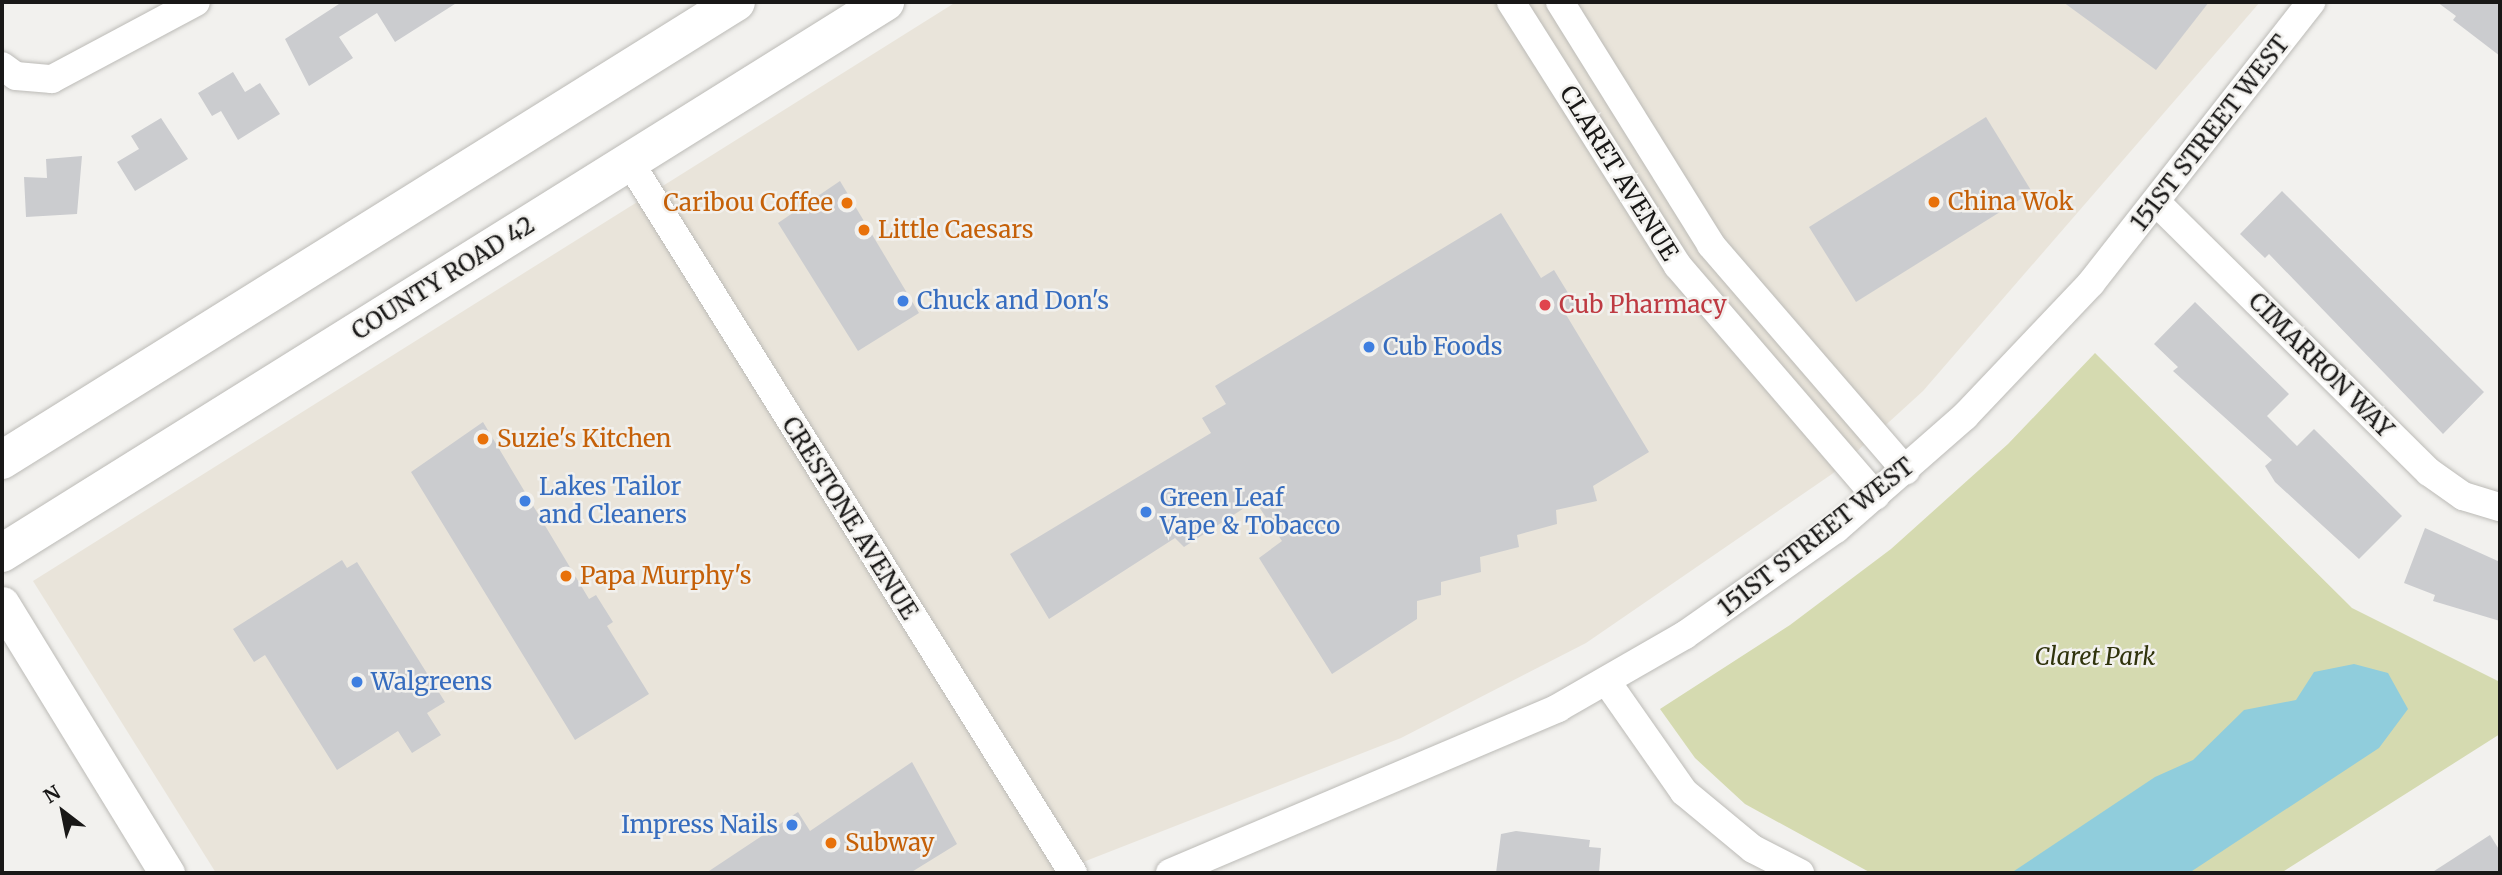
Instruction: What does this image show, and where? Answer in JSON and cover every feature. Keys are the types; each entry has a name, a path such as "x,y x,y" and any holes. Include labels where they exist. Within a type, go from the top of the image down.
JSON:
{"highway":[{"path":"2,460 736,2"},
{"name":"COUNTY ROAD 42","path":"2,553 884,2"}],"street":[{"path":"9,71 52,79 196,2"},
{"name":"CLARET AVENUE","path":"1511,2 1678,266 1876,496"},
{"name":"CLARET AVENUE","path":"1560,2 1711,245 1906,471"},
{"name":"151ST STREET WEST","path":"1170,873 1460,755 1606,682 1762,584 1906,471 2030,350 2156,202 2311,2"},
{"name":"CRESTONE AVENUE","path":"629,161 1073,873"},
{"name":"CIMARRON WAY","path":"2156,202 2429,472 2463,496 2500,507"},
{"path":"2,604 167,873"},
{"path":"1606,682 1684,792 1753,849 1800,873"}],"shaded area":[{"path":"956,2 2260,2 1923,391 1832,474 1586,643 1401,738 1055,873 216,873 33,581"}],"green space":[{"name":"Claret Park","path":"2095,353 2352,608 2500,682 2500,734 2281,873 1871,873 1745,804 1695,758 1660,709 1790,625 1891,549 2008,444"}],"water":[{"path":"2354,664 2388,673 2408,709 2379,748 2189,873 2011,873 2155,777 2193,760 2244,710 2296,700 2314,672"}],"building":[{"path":"342,2 458,2 395,42 377,13 339,37 353,58 309,86 285,39"},
{"path":"2063,2 2209,2 2156,70"},
{"path":"2437,2 2500,2 2500,56 2453,20 2456,16"},
{"path":"233,72 245,92 260,83 280,114 238,140 221,111 212,116 198,93"},
{"name":"China Wok","path":"1986,117 2032,192 1856,302 1809,227"},
{"path":"161,118 188,159 135,191 117,162 139,149 131,136"},
{"path":"82,156 77,214 26,217 24,177 47,178 46,159"},
{"path":"840,181 919,313 858,351 778,223"},
{"path":"2282,191 2484,392 2443,434 2269,254 2265,258 2240,234"},
{"path":"1501,213 1541,278 1554,270 1576,306 1565,313 1649,452 1593,486 1597,501 1556,510 1557,524 1517,535 1519,547 1480,557 1481,572 1441,582 1441,595 1417,601 1417,619 1332,674 1259,558 1282,541 1255,501 1184,547 1175,538 1049,619 1010,554 1211,433 1202,418 1226,404 1215,386"},
{"path":"2195,302 2289,394 2267,416 2297,446 2314,429 2402,516 2359,559 2275,482 2265,466 2272,460 2173,371 2178,367 2154,344"},
{"path":"483,422 589,599 596,595 613,622 607,626 649,694 575,740 411,472"},
{"path":"2425,528 2500,562 2500,621 2433,601 2435,595 2404,583"},
{"name":"Walgreens","path":"342,560 347,568 357,562 445,702 427,713 441,735 412,753 398,731 337,770 265,655 254,662 233,629"},
{"path":"912,762 957,844 910,873 706,873 798,812 810,831"},
{"path":"1516,831 1590,840 1589,847 1601,848 1599,873 1496,873 1501,834"},
{"path":"2490,835 2500,851 2500,873 2431,873"}],"place":[{"name":"China Wok","path":"1934,202"},
{"name":"Caribou Coffee","path":"847,203"},
{"name":"Little Caesars","path":"864,230"},
{"name":"Chuck and Don's","path":"903,301"},
{"name":"Cub Pharmacy","path":"1545,305"},
{"name":"Cub Foods","path":"1369,347"},
{"name":"Suzie's Kitchen","path":"483,439"},
{"name":"Lakes Tailor and Cleaners","path":"525,501"},
{"name":"Green Leaf Vape & Tobacco","path":"1146,512"},
{"name":"Papa Murphy's","path":"566,576"},
{"name":"Walgreens","path":"357,682"},
{"name":"Impress Nails","path":"792,825"},
{"name":"Subway","path":"831,843"}]}
